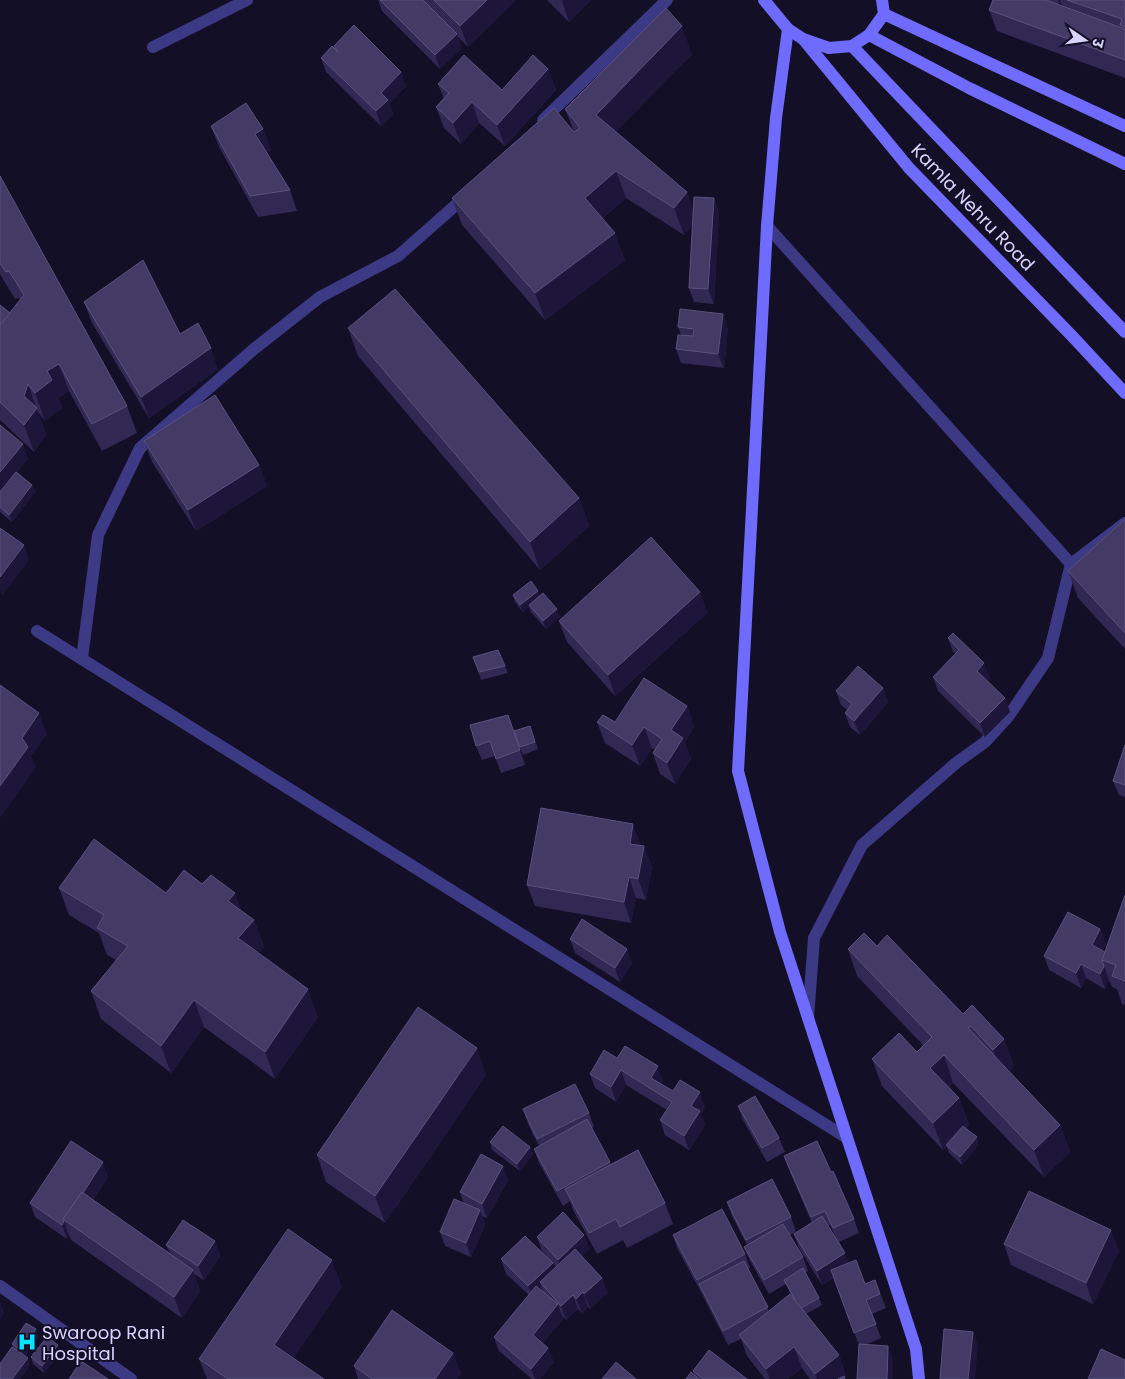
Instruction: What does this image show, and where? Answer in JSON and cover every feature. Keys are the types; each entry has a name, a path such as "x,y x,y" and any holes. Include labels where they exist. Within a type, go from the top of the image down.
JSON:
{"street":[{"path":"153,47 247,0"},
{"path":"532,132 667,0"},
{"path":"764,0 788,30 803,39 829,48 852,46 869,35 884,14 882,0"},
{"path":"884,14 1125,126"},
{"path":"788,30 776,118 768,226 738,771 780,932 916,1349 919,1379"},
{"path":"869,35 969,88 1125,164"},
{"name":"Kamla Nehru Road","path":"803,39 909,168 1125,393"},
{"name":"Kamla Nehru Road","path":"852,46 1125,332"},
{"path":"82,658 98,535 140,448 254,349 320,297 398,256 475,187"},
{"path":"768,226 1071,564"},
{"path":"808,1019 814,938 862,845 956,763 984,742 1008,716 1048,658 1071,564 1125,522"},
{"path":"37,631 846,1138"},
{"path":"0,1286 131,1379"}],"building":[{"path":"380,0 423,0 457,34 435,55"},
{"path":"434,0 487,0 460,26"},
{"path":"993,0 1046,0 1125,29 1125,60 989,10"},
{"path":"1067,0 1125,0 1125,27 1120,25 1122,19"},
{"path":"666,8 682,26 596,115 687,192 674,208 616,171 585,198 615,233 535,293 452,198 554,108 574,132 580,128 565,109"},
{"path":"354,25 401,72 381,93 388,100 376,111 321,58 332,46 338,52 334,46"},
{"path":"464,55 502,90 533,55 548,69 497,125 472,102 453,123 436,107 449,93 438,84"},
{"path":"246,103 263,129 255,134 290,190 250,196 211,126"},
{"path":"0,176 127,406 92,424 59,364 47,371 52,380 35,393 28,384 24,396 37,408 24,425 0,402 0,325 24,295 9,271 6,272 0,263"},
{"path":"694,197 714,198 708,289 689,288"},
{"path":"143,260 180,334 198,323 211,348 141,397 84,302"},
{"path":"395,289 579,498 530,542 348,328"},
{"path":"0,305 10,313 0,325"},
{"path":"680,309 723,314 718,354 676,349 678,335 693,336 694,329 678,327"},
{"path":"215,395 259,465 188,510 144,441"},
{"path":"0,425 23,444 0,472"},
{"path":"16,472 32,485 9,515 0,507 0,492"},
{"path":"1125,519 1125,633 1068,571"},
{"path":"0,528 24,545 0,577"},
{"path":"651,537 700,592 608,675 559,621"},
{"path":"531,581 538,591 520,605 513,595"},
{"path":"543,593 557,609 543,621 529,605"},
{"path":"953,633 984,663 977,671 1005,698 980,723 933,677 959,650 948,638"},
{"path":"498,650 505,666 479,672 473,657"},
{"path":"858,666 883,688 854,721 845,713 852,704 836,691"},
{"path":"644,678 687,706 671,730 683,738 667,763 653,753 662,739 644,727 632,745 597,722 603,715 615,722"},
{"path":"0,685 39,713 22,738 28,747 0,786"},
{"path":"508,715 520,750 496,759 490,741 476,746 470,725"},
{"path":"530,726 535,742 520,747 514,731"},
{"path":"1125,745 1125,785 1113,781"},
{"path":"541,808 633,824 630,844 644,846 638,879 629,877 624,902 527,885"},
{"path":"94,839 166,893 184,870 202,884 211,875 235,893 228,901 254,920 238,938 308,989 265,1052 194,1000 161,1046 91,991 128,946 97,928 104,915 59,888"},
{"path":"1125,895 1125,981 1112,976 1116,965 1102,960"},
{"path":"1068,912 1100,929 1092,945 1105,952 1102,960 1104,966 1100,974 1081,964 1076,973 1044,956"},
{"path":"582,919 627,949 615,968 570,939"},
{"path":"864,933 877,946 887,935 963,1014 972,1005 1004,1039 993,1050 971,1026 968,1028 1060,1125 1034,1150 944,1055 930,1068 959,1098 933,1123 872,1059 899,1033 917,1052 932,1037 848,949"},
{"path":"418,1007 477,1048 375,1196 317,1155"},
{"path":"625,1046 658,1066 651,1078 673,1091 680,1080 700,1092 691,1106 700,1111 684,1136 660,1120 672,1102 621,1070 611,1087 590,1074 604,1050 617,1058"},
{"path":"575,1084 589,1113 537,1139 523,1109"},
{"path":"755,1096 779,1138 762,1148 738,1106"},
{"path":"587,1119 610,1162 557,1191 534,1149"},
{"path":"503,1126 530,1147 517,1164 490,1142"},
{"path":"963,1126 977,1137 960,1157 946,1145"},
{"path":"71,1141 103,1162 63,1219 62,1225 30,1203"},
{"path":"817,1141 831,1172 833,1171 854,1219 833,1228 825,1211 811,1217 784,1156"},
{"path":"638,1150 665,1203 620,1227 616,1219 589,1233 565,1189"},
{"path":"481,1154 503,1166 482,1204 460,1192"},
{"path":"772,1179 791,1217 746,1240 727,1202"},
{"path":"1029,1191 1111,1230 1086,1283 1004,1244"},
{"path":"82,1192 193,1270 174,1297 63,1219"},
{"path":"454,1199 480,1210 466,1243 440,1232"},
{"path":"722,1209 745,1254 697,1280 673,1235"},
{"path":"563,1212 584,1235 558,1260 537,1237"},
{"path":"822,1216 845,1253 817,1271 794,1234"},
{"path":"183,1220 215,1241 198,1266 166,1245"},
{"path":"783,1224 803,1257 764,1280 744,1247"},
{"path":"288,1229 332,1260 274,1345 324,1379 228,1379 199,1359"},
{"path":"525,1236 553,1263 528,1286 501,1259"},
{"path":"575,1249 602,1278 584,1294 583,1292 576,1299 573,1295 561,1306 540,1282"},
{"path":"856,1260 865,1284 875,1280 880,1294 866,1300 876,1324 854,1333 831,1270"},
{"path":"744,1261 768,1307 723,1331 699,1284"},
{"path":"803,1268 819,1298 801,1308 784,1280"},
{"path":"536,1286 558,1304 533,1335 548,1348 531,1369 494,1337"},
{"path":"790,1294 839,1355 815,1374 794,1347 766,1369 739,1335"},
{"path":"392,1310 453,1353 435,1379 372,1379 354,1366"},
{"path":"26,1323 36,1329 21,1351 12,1344"},
{"path":"944,1329 973,1332 968,1379 940,1379"},
{"path":"47,1337 58,1345 42,1366 31,1357"},
{"path":"859,1344 888,1346 887,1379 857,1379"},
{"path":"12,1347 28,1358 12,1379 0,1379 0,1364"},
{"path":"1101,1349 1125,1360 1125,1379 1088,1379"},
{"path":"709,1350 747,1379 703,1379 693,1371"},
{"path":"81,1361 108,1379 69,1379"},
{"path":"616,1362 636,1379 602,1379"},
{"path":"691,1372 699,1379 686,1379"}],"place":[{"name":"Swaroop Rani Hospital","path":"27,1342"}]}
